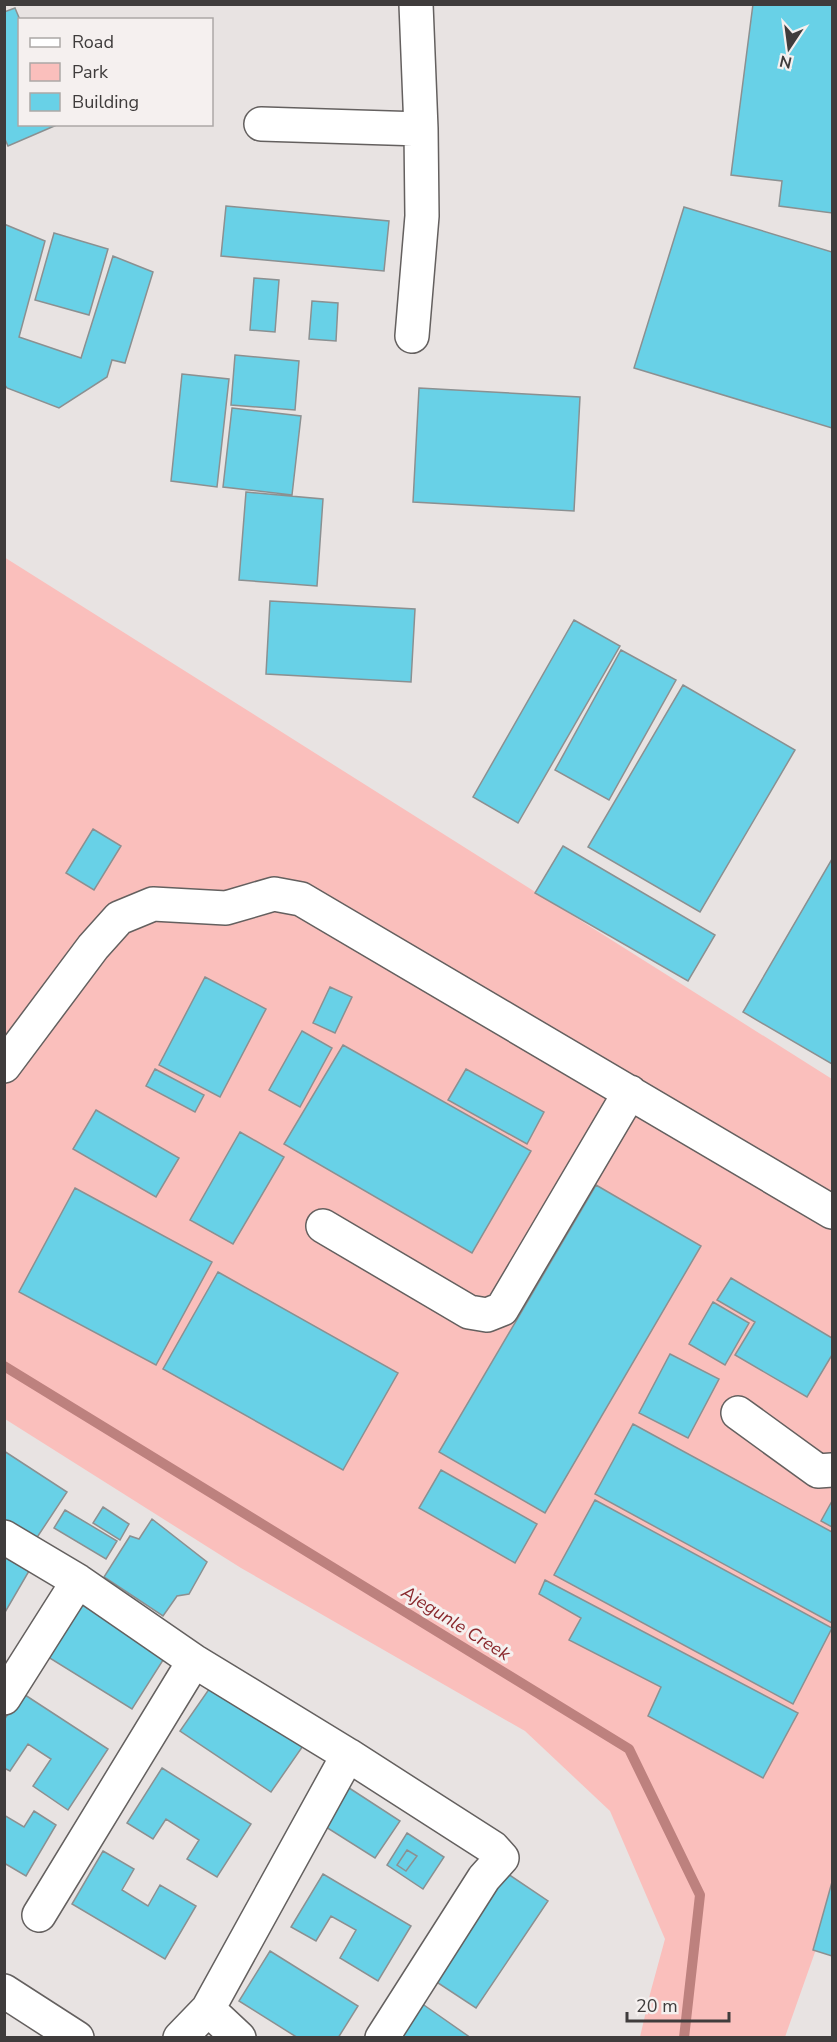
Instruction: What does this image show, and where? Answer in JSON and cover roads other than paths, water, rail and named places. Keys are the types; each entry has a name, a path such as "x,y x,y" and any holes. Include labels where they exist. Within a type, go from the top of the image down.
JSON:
{"street":[{"path":"412,336 422,216 422,129 416,4"},
{"path":"261,124 422,129"},
{"path":"4,1066 93,947 119,918 153,904 226,908 274,894 301,899 832,1212"},
{"path":"323,1226 469,1312 487,1315 502,1309 630,1092"},
{"path":"738,1413 818,1471 832,1470"},
{"path":"4,1537 78,1581 194,1661 348,1755 493,1848 502,1858 483,1878 382,2037"},
{"path":"4,1698 78,1581"},
{"path":"39,1915 194,1661"},
{"path":"180,2037 208,2009 348,1755"},
{"path":"4,1990 63,2034"},
{"path":"208,2009 239,2037"}],"waterway":[{"name":"Ajegunle Creek","path":"4,1366 629,1749 700,1895 684,2038"}]}
